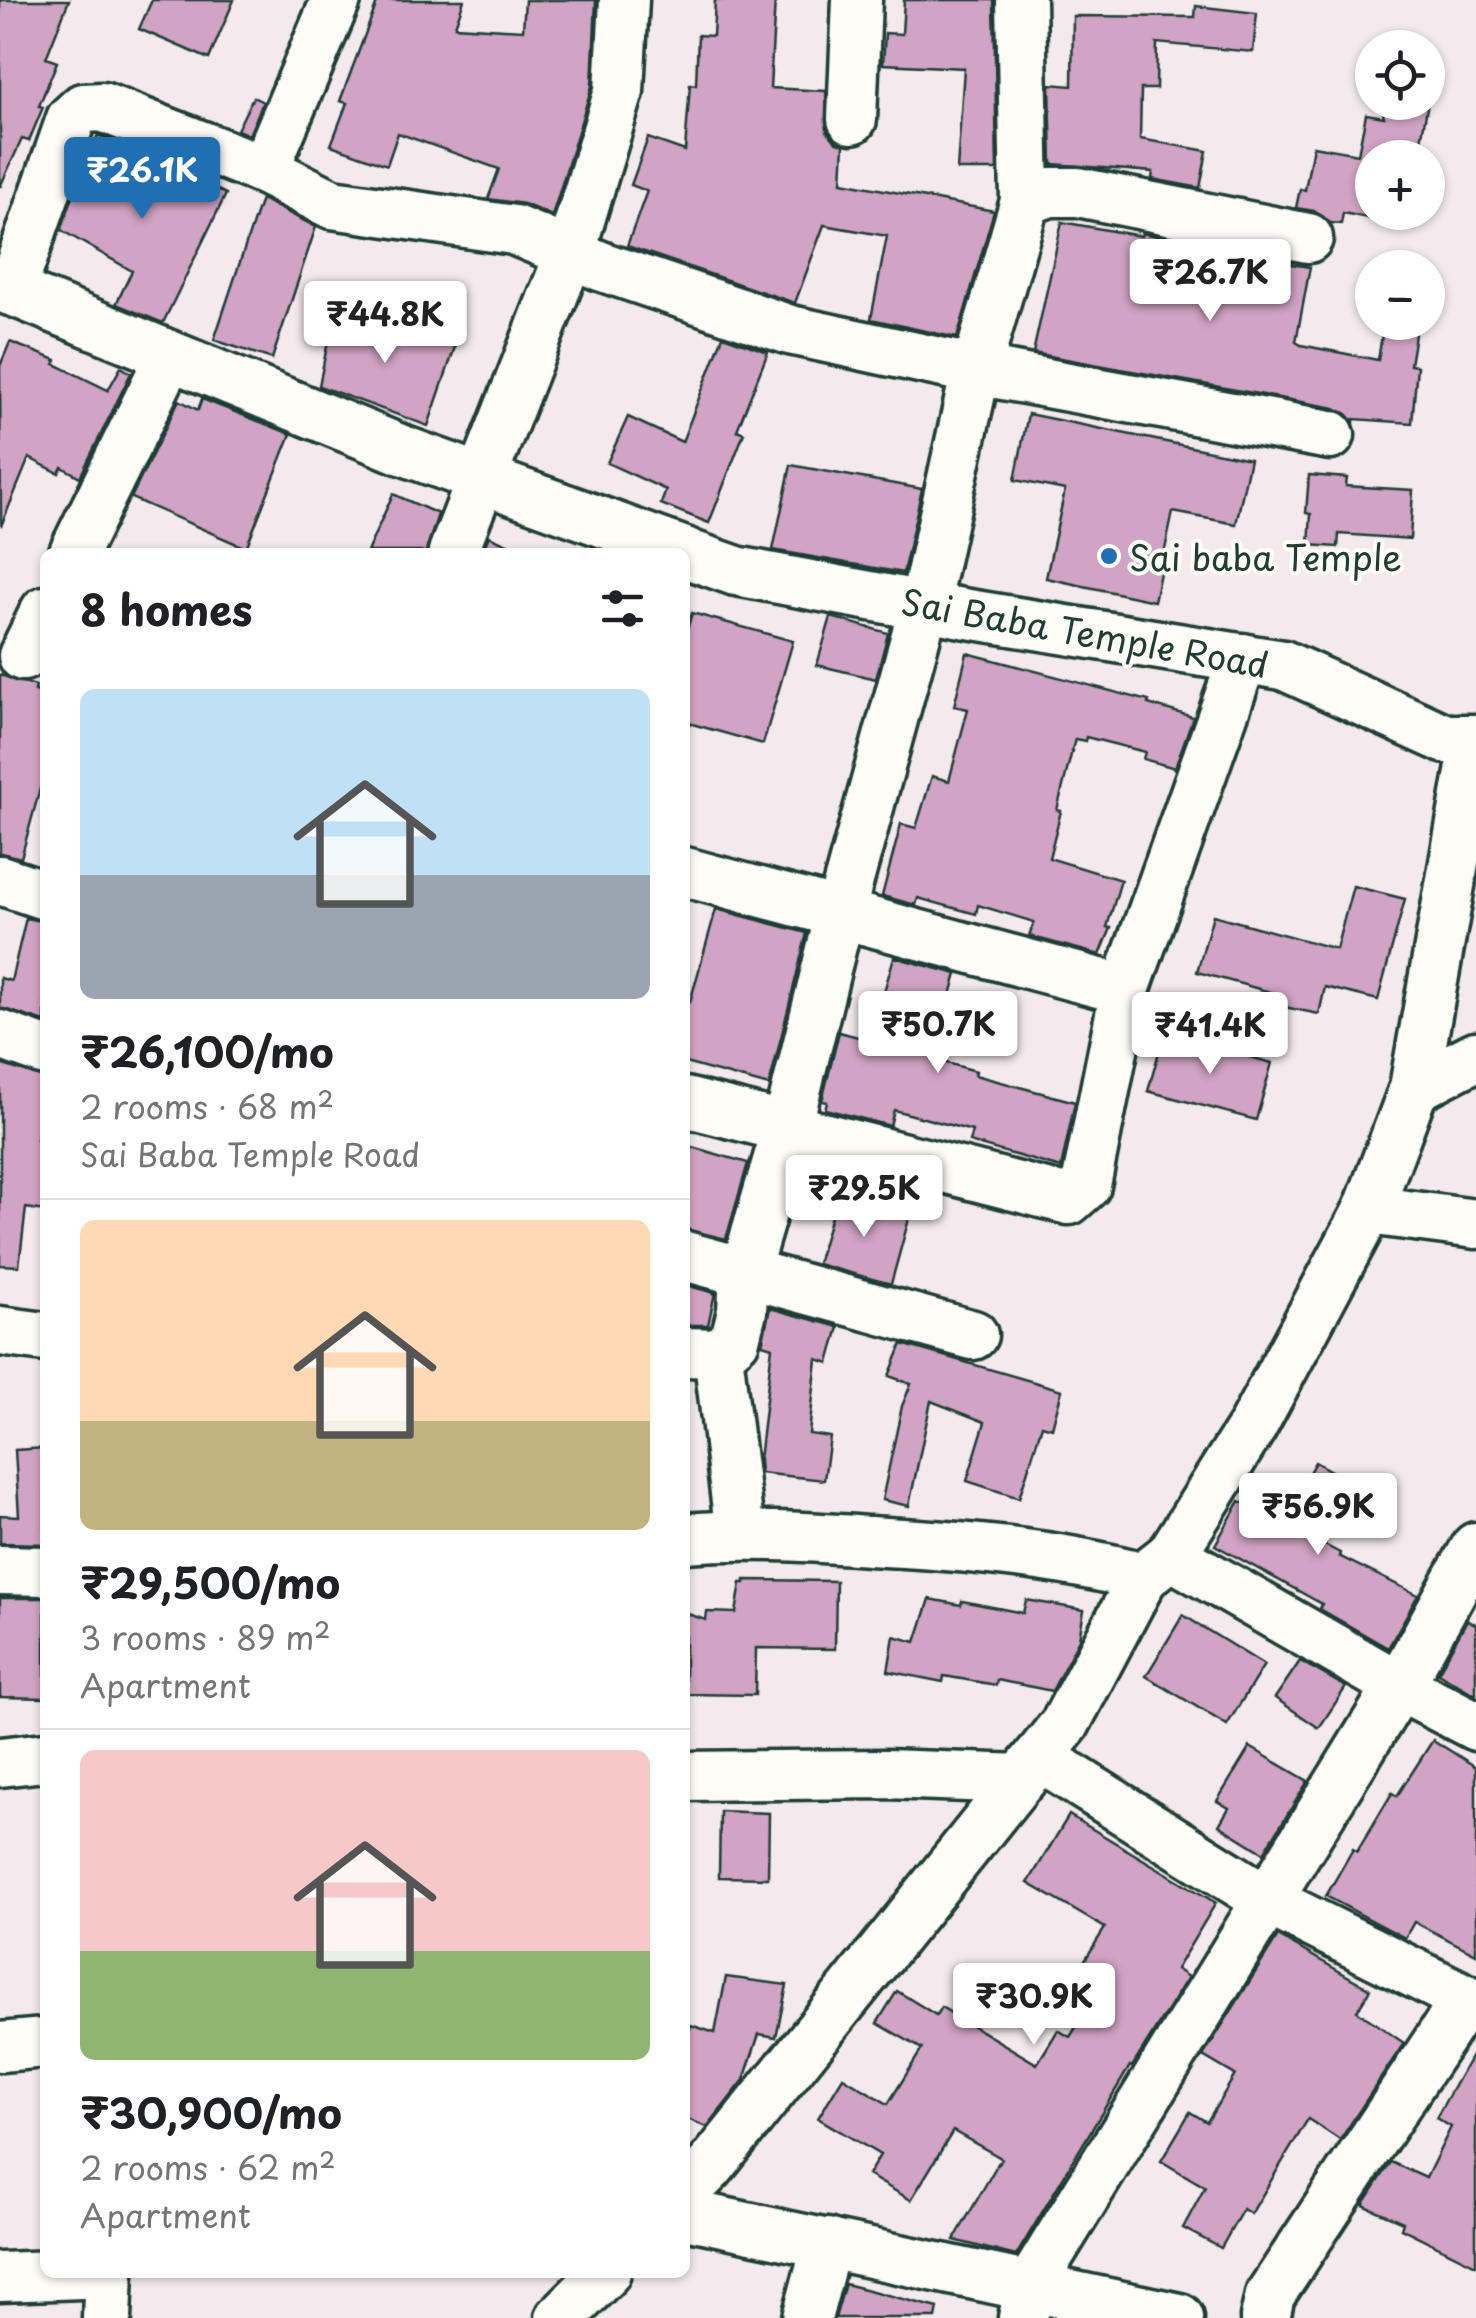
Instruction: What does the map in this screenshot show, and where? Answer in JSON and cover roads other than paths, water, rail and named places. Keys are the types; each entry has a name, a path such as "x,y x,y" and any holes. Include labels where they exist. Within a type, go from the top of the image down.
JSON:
{"street":[{"path":"264,170 336,0"},
{"path":"455,548 570,253 620,92 624,0"},
{"path":"852,118 856,0"},
{"path":"740,1534 701,1352 735,1339 742,1311 744,1274 924,606 976,370 1025,201 1021,0"},
{"path":"5,288 70,119 83,108 102,106 264,170 332,204 514,230 603,268 790,330 976,370 1330,435"},
{"path":"1025,201 1050,192 1078,192 1308,238"},
{"name":"Sai Baba Temple Road","path":"5,288 402,450 674,548"},
{"path":"76,548 170,356"},
{"name":"Sai Baba Temple Road","path":"690,554 736,571 924,606 1283,664 1446,739 1476,739"},
{"path":"23,656 40,621"},
{"path":"690,1103 1069,1200 1086,1186 1126,990 1243,658"},
{"path":"690,2187 722,2152 1065,1724 1157,1566 1254,1425 1368,1210 1414,1088 1476,739"},
{"path":"690,873 1126,990"},
{"path":"0,880 40,893"},
{"path":"0,1035 40,1049"},
{"path":"1414,1088 1476,1056"},
{"path":"1368,1210 1476,1224"},
{"path":"690,1258 972,1335"},
{"path":"0,1330 40,1337"},
{"path":"690,1538 740,1534 992,1548 1100,1565 1157,1566 1476,1726"},
{"path":"1027,2302 1399,1686 1476,1547"},
{"path":"0,1570 40,1571"},
{"path":"0,1762 40,1758"},
{"path":"690,1776 1030,1768 1267,1900 1471,2002 1270,2294 1265,2318"},
{"path":"0,2047 40,2044"},
{"path":"690,2215 826,2243 1027,2302 1180,2318"},
{"path":"806,2318 826,2243"},
{"path":"0,2277 40,2276"},
{"path":"107,2318 109,2278"},
{"path":"560,2318 600,2278"}],"place":[{"name":"Sai baba Temple","path":"1109,556"}]}
